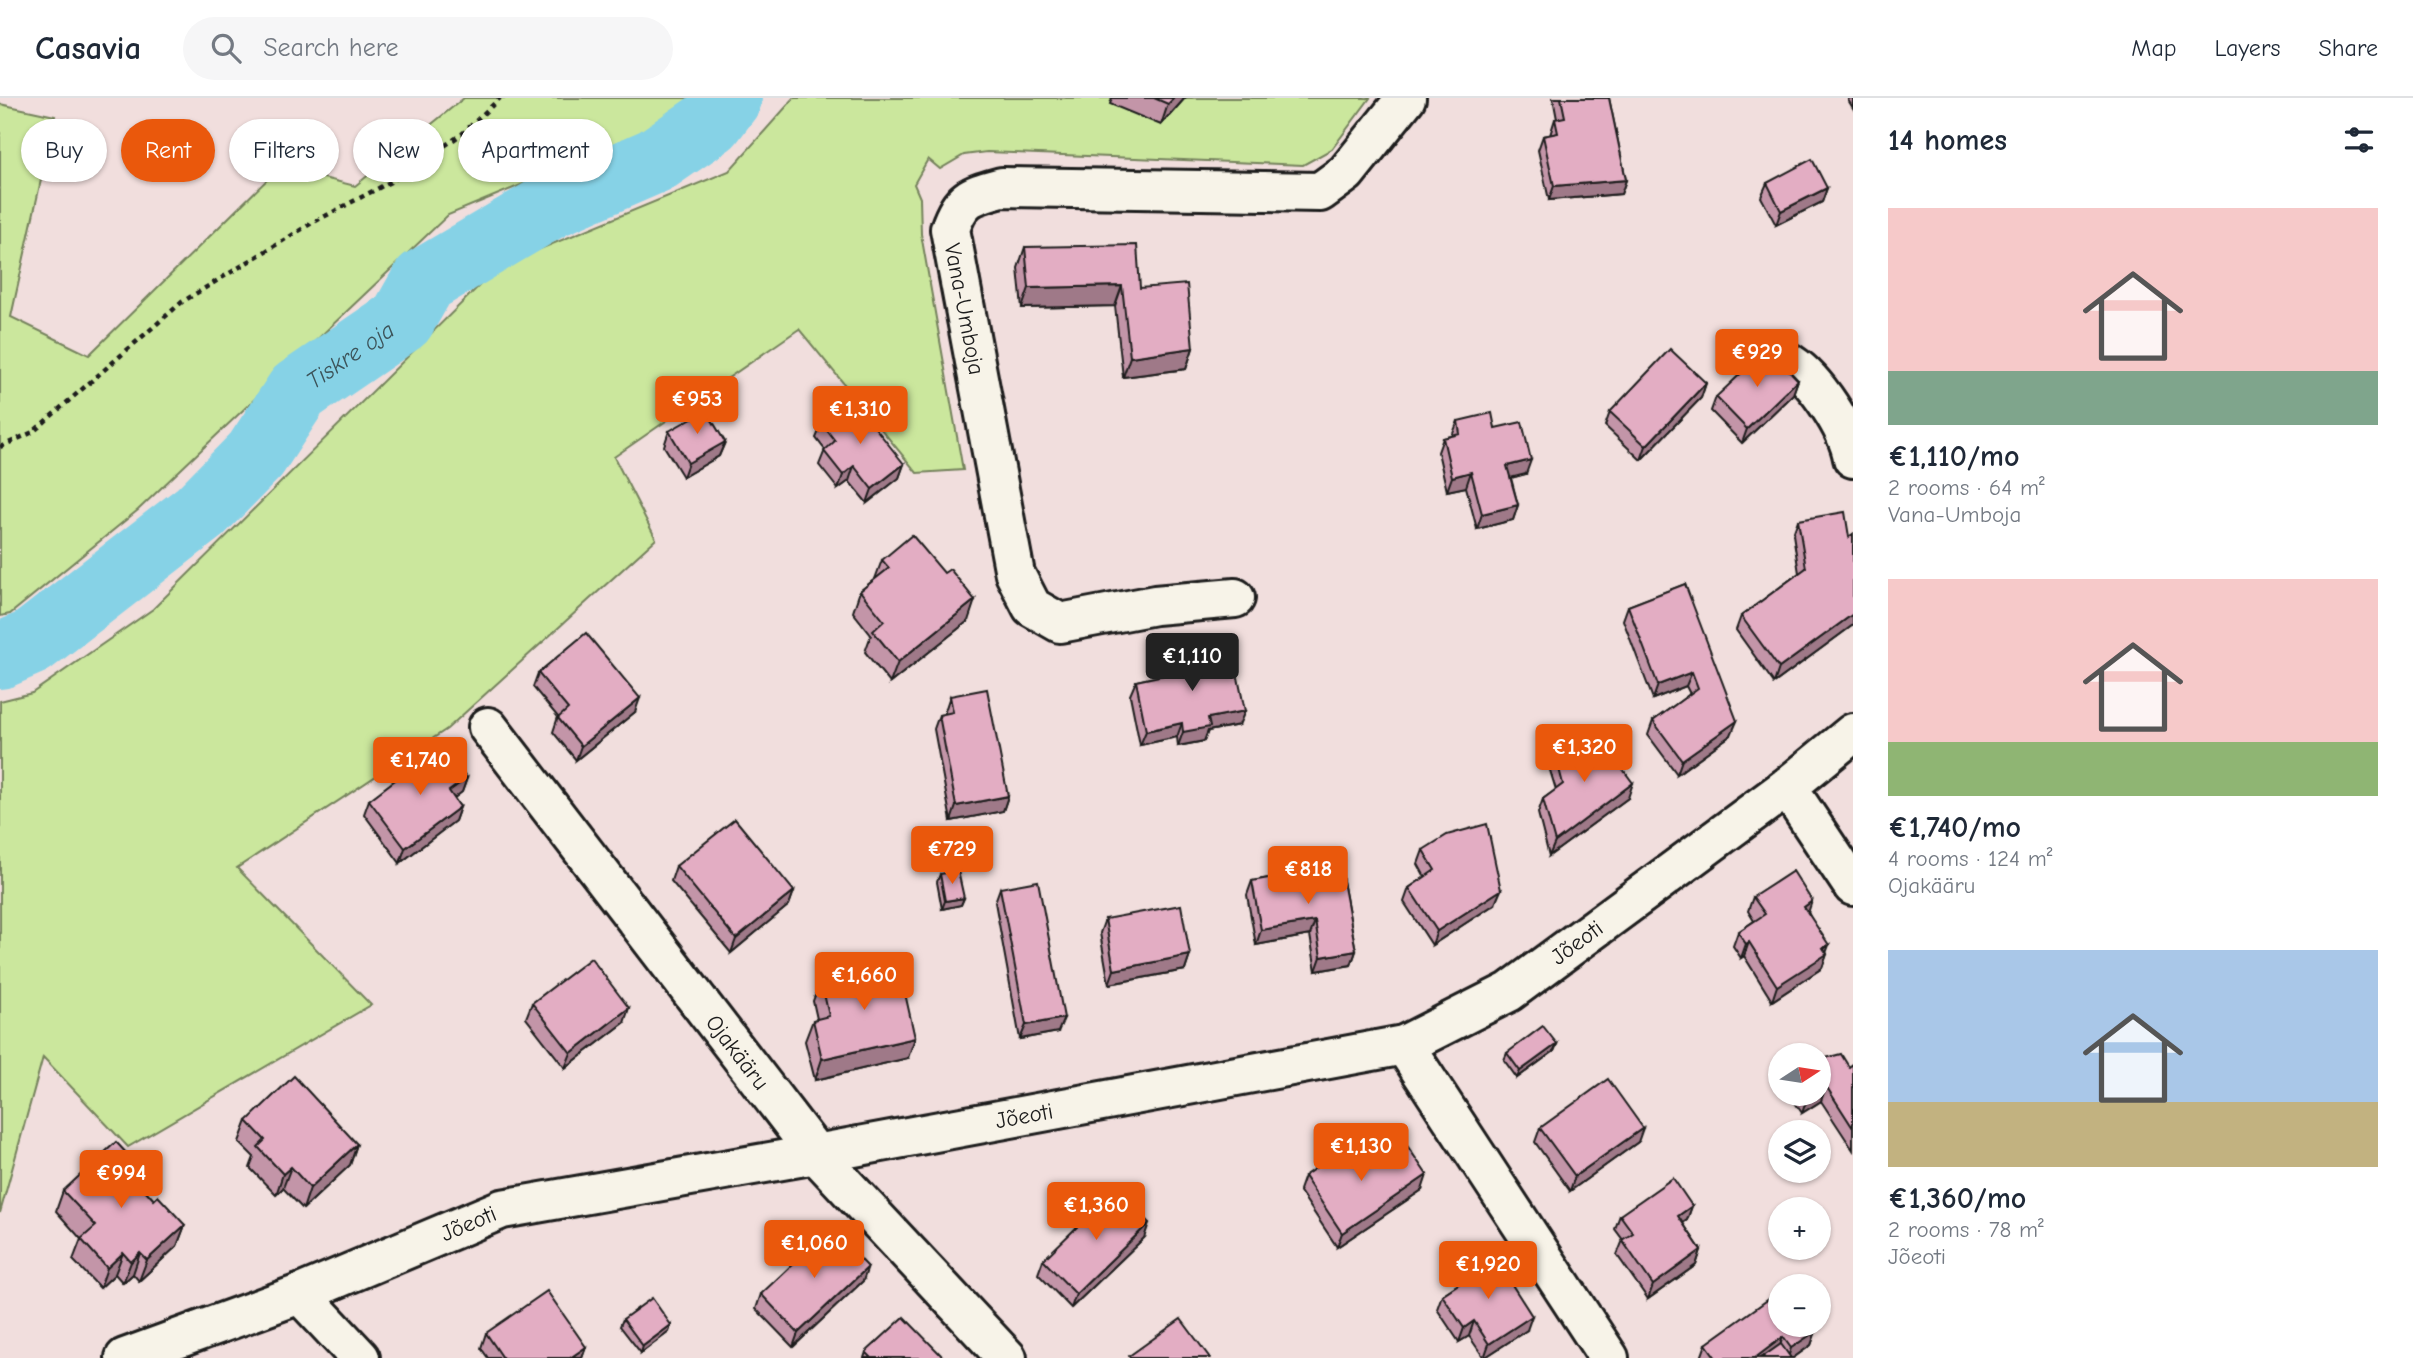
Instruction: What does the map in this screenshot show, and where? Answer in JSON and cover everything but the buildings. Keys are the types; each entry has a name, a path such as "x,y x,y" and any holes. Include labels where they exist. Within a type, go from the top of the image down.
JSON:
{"street":[{"name":"Vana-Umboja","path":"1235,598 1155,605 1060,623 1032,607 1015,574 950,229 957,209 973,195 1002,187 1320,192 1346,173 1406,98"},
{"path":"1766,352 1793,364 1820,393 1851,447 1853,458"},
{"name":"Ojakääru","path":"488,727 816,1154 1007,1358"},
{"name":"Jõeoti","path":"125,1358 300,1294 502,1209 1404,1045 1509,992 1787,787 1853,733"},
{"path":"1787,787 1853,886"},
{"path":"1404,1045 1609,1358"},
{"path":"300,1294 360,1358"}],"path":[{"path":"0,447 33,432 182,302 312,223 391,181 461,134 500,98"}],"green space":[{"path":"464,98 701,98 688,116 613,147 613,119 458,119 458,182 528,182 448,215 138,510 10,614 0,616 0,104 55,116 54,119 21,119 21,182 41,182 11,317 89,355 265,182 339,182 355,186 360,182 444,182 444,119 438,119"},
{"path":"794,98 1370,98 1332,149 1303,165 987,152 964,155 940,169 928,159 914,184 920,198 921,234 963,470 917,473 799,329 614,457 656,539 447,729 237,868 371,1005 128,1147 43,1057 0,1213 0,701 32,693 153,609 499,266 729,171"}],"waterway":[{"name":"Tiskre oja","path":"0,656 32,642 200,512 256,455 298,391 402,320 424,281 552,205 656,160 711,122 729,98"}]}
